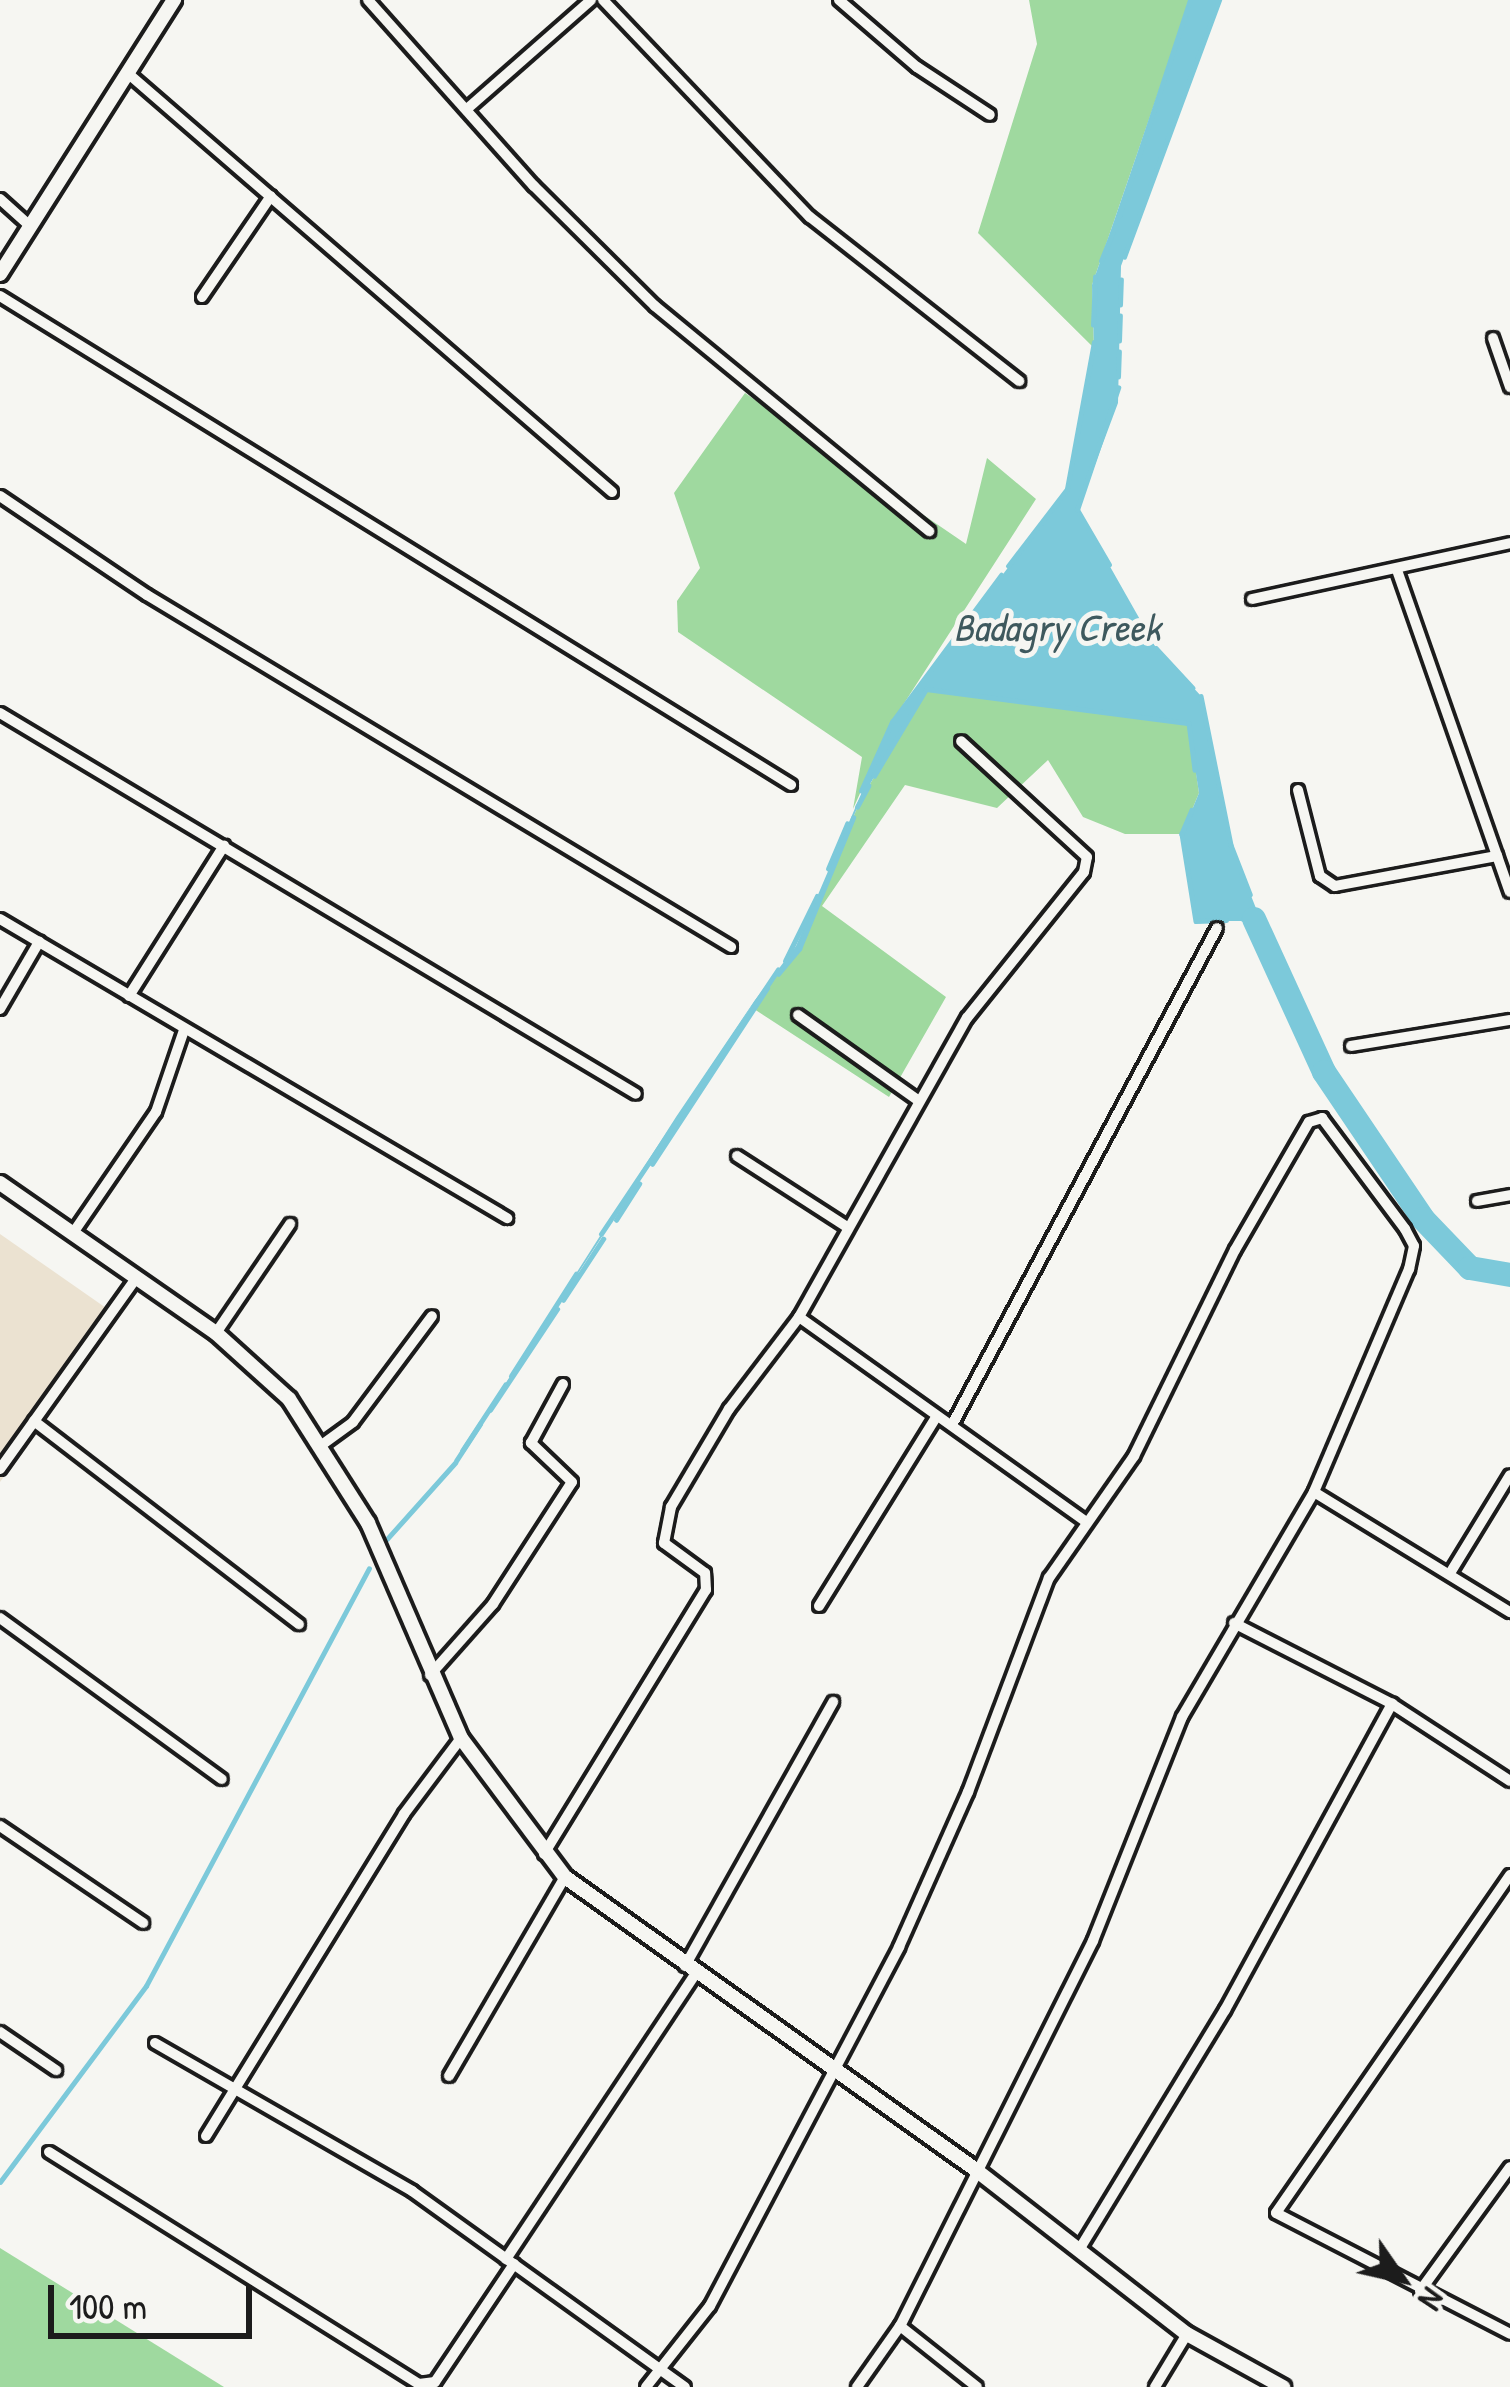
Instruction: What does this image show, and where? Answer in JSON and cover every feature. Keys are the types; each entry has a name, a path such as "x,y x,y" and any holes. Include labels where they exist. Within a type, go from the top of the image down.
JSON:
{"street":[{"path":"0,274 131,76 174,0"},
{"path":"368,0 655,306 929,531"},
{"path":"466,109 591,0"},
{"path":"604,0 810,217 1019,381"},
{"path":"847,3 990,115"},
{"path":"131,76 612,492"},
{"path":"202,297 271,196"},
{"path":"0,199 30,226"},
{"path":"0,296 791,785"},
{"path":"1493,338 1510,387"},
{"path":"0,496 147,596 731,947"},
{"path":"1252,599 1510,543"},
{"path":"1397,570 1510,892"},
{"path":"0,712 636,1094"},
{"path":"544,1854 706,1590 705,1573 664,1543 661,1527 729,1408 799,1317 967,1018 1084,872 1087,857 961,741"},
{"path":"1298,790 1321,876 1335,886 1497,856"},
{"path":"129,996 224,846"},
{"path":"0,919 506,1218"},
{"path":"952,1425 1217,928"},
{"path":"0,1009 39,942"},
{"path":"798,1015 919,1101"},
{"path":"1351,1046 1510,1020"},
{"path":"73,1233 155,1112 184,1030"},
{"path":"646,2387 710,2306 932,1876 1049,1578 1135,1456 1235,1250 1309,1122 1322,1118 1414,1246 1314,1492 1182,1717 1093,1941 900,2326 857,2387"},
{"path":"737,1156 847,1227"},
{"path":"0,1184 217,1333 290,1400 323,1444 368,1523 461,1738 565,1877 976,2170 1187,2334 1283,2387"},
{"path":"1478,1201 1510,1195"},
{"path":"217,1333 290,1224"},
{"path":"0,1468 136,1277"},
{"path":"323,1444 352,1422 432,1316"},
{"path":"799,1317 1086,1522"},
{"path":"430,1675 493,1604 572,1482 531,1443 563,1384"},
{"path":"819,1606 936,1417"},
{"path":"34,1421 298,1624"},
{"path":"1452,1570 1510,1475"},
{"path":"1314,1492 1452,1570 1510,1612"},
{"path":"0,1618 222,1780"},
{"path":"1234,1623 1392,1704 1510,1781"},
{"path":"49,2152 419,2384 435,2382 690,1970 833,1702"},
{"path":"1079,2250 1225,2010 1392,1704"},
{"path":"206,2136 404,1814 461,1738"},
{"path":"0,1826 143,1924"},
{"path":"1510,1875 1277,2209 1279,2217 1510,2334"},
{"path":"449,2076 565,1877"},
{"path":"0,2032 56,2070"},
{"path":"155,2043 412,2191 685,2387"},
{"path":"1420,2291 1510,2167"},
{"path":"900,2326 977,2387"},
{"path":"1155,2387 1187,2334"}],"shaded area":[{"path":"0,1234 119,1317 0,1482"}],"green space":[{"path":"1029,0 1190,0 1092,285 1094,348 978,233 1037,44"},
{"path":"745,393 966,544 987,458 1036,499 892,722 853,809 862,757 678,632 677,601 700,568 674,493"},
{"path":"926,689 1189,723 1199,793 1182,834 1125,834 1083,817 1048,760 997,808 905,785 822,906 946,997 889,1097 751,1007 799,948 860,801"},
{"path":"0,2248 224,2387 0,2387"}],"water":[{"name":"Badagry Creek","path":"1190,0 1219,0 1121,266 1118,403 1078,510 1155,646 1201,696 1231,845 1261,921 1196,921 1182,834 1199,793 1188,723 926,689 860,801 799,949 751,1007 455,1463 676,1117 755,1000 796,946 892,722 1067,489 1094,348 1092,285"}],"waterway":[{"path":"1119,216 1190,0"},
{"path":"1124,257 1219,0"},
{"path":"1101,261 1113,232"},
{"path":"1093,325 1095,277"},
{"path":"1120,305 1121,280"},
{"path":"1119,341 1120,316"},
{"path":"1008,566 1067,489 1094,342"},
{"path":"1118,377 1119,352"},
{"path":"1109,565 1077,510 1118,388"},
{"path":"861,791 892,722 1001,575"},
{"path":"1156,648 1193,688"},
{"path":"874,776 926,689 1189,723 1195,770"},
{"path":"1201,696 1231,845 1250,894"},
{"path":"857,807 868,786"},
{"path":"1192,810 1182,834 1196,921 1226,920"},
{"path":"778,974 799,949 853,818"},
{"path":"828,869 847,824"},
{"path":"785,961 817,896"},
{"path":"1243,919 1261,921 1259,916"},
{"path":"1254,919 1324,1072 1423,1219 1470,1268 1510,1275"},
{"path":"601,1234 778,970"},
{"path":"652,1164 767,988"},
{"path":"616,1220 639,1184"},
{"path":"563,1300 603,1239"},
{"path":"511,1376 576,1274"},
{"path":"490,1410 557,1309"},
{"path":"462,1451 505,1385"},
{"path":"456,1461 480,1424"},
{"path":"387,1539 455,1463"},
{"path":"0,2182 146,1986 369,1569"}]}
